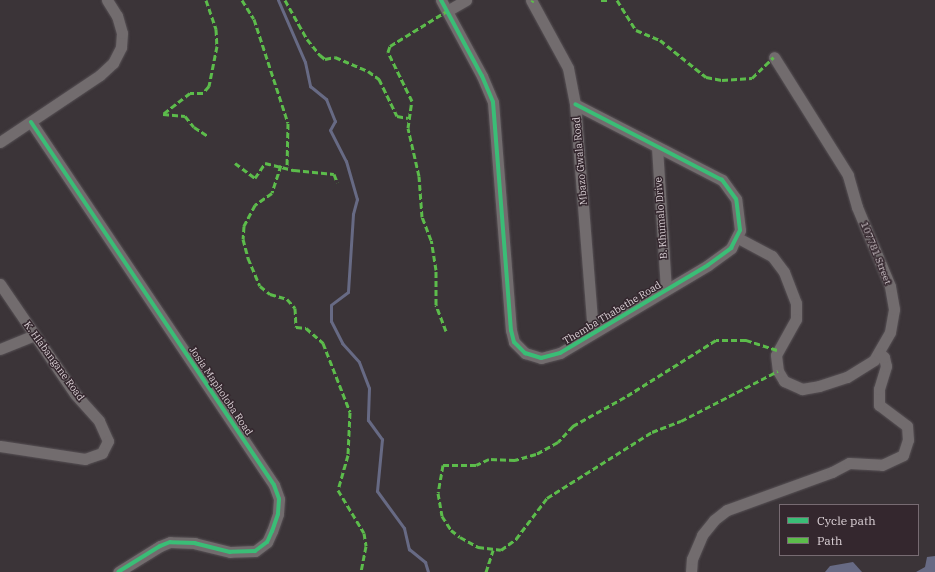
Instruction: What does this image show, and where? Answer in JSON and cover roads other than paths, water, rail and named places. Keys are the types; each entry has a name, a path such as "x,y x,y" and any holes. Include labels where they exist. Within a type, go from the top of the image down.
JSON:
{"street":[{"path":"0,142 100,75 118,56 121,47 121,27 107,0"},
{"name":"Themba Thabethe Road","path":"441,0 482,76 493,102 506,293 514,342 525,354 541,358 560,353 720,257 738,238"},
{"path":"447,11 466,0"},
{"name":"Mbazo Gwala Road","path":"531,0 568,68 575,104 593,332"},
{"name":"107781 Street","path":"738,238 772,256 784,272 796,303 796,319 776,355 778,371 788,384 807,389 837,381 865,368 879,353 886,343 893,319 890,286 857,207 848,175 774,57"},
{"path":"575,104 657,147 710,172 728,185 739,208 740,221 738,238"},
{"name":"Josia Mapholoba Road","path":"31,122 277,492 279,506 272,531 266,542 255,551 230,552 202,544 170,542 153,549 118,572"},
{"name":"B. Khumalo Drive","path":"657,147 666,289"},
{"name":"K. Hlabangane Road","path":"0,284 75,394 99,421 107,436 104,452 86,459 0,446"},
{"path":"0,349 34,335"},
{"path":"691,572 692,559 702,535 714,520 727,510 832,472 849,463 882,465 900,458 906,448 908,430 902,421 879,406 879,389 886,366 884,357 879,353"}],"water":[{"path":"935,556 935,572 916,572 925,567 927,557"},
{"path":"853,562 862,572 825,572 830,566"}],"waterway":[{"path":"278,0 305,62 310,86 326,99 335,121 330,130 346,161 357,199 353,214 348,292 331,305 331,321 342,343 359,362 369,388 368,420 382,439 377,491 404,528 409,549 425,562 428,572"}]}
